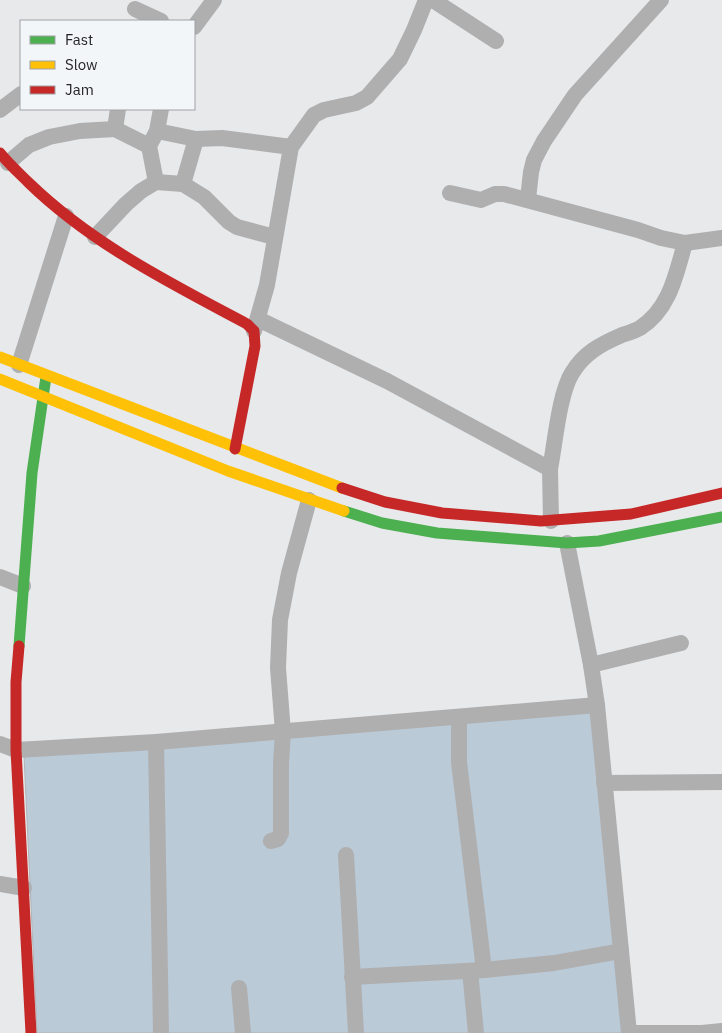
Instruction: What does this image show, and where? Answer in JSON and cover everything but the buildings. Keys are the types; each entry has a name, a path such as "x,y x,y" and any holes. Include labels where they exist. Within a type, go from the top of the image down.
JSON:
{"main road":[{"path":"4,158 66,216 95,237 163,279 247,324 256,325 255,346 235,449"},
{"path":"0,357 320,481 386,502 442,513 489,518 551,521 631,514 722,493"},
{"path":"31,1033 16,750 16,682 32,473 46,375"},
{"path":"0,379 228,471 309,500 382,523 487,538 567,544 599,541 722,517"}],"street":[{"path":"195,26 214,0"},
{"path":"426,0 400,59 367,97 356,103 324,110 314,115 291,147 267,285 256,325 387,381 550,469"},
{"path":"433,0 496,41"},
{"path":"528,199 530,172 534,160 564,110 575,94 662,0"},
{"path":"134,10 159,20"},
{"path":"0,110 20,95"},
{"path":"115,129 118,110"},
{"path":"156,182 149,146 157,131 162,110"},
{"path":"4,158 49,137 80,131 115,129 149,146"},
{"path":"157,131 196,139 222,138 291,147"},
{"path":"183,184 196,139"},
{"path":"95,237 126,204 141,191 156,182 183,184 204,197 236,227 274,237"},
{"path":"450,193 481,200 495,194 528,199 661,238 685,243 722,238"},
{"path":"19,365 66,216"},
{"path":"551,521 550,469 564,391 572,374 585,356 602,343 639,329 652,318 664,303 674,284 685,243"},
{"path":"271,841 278,839 281,833 283,732 278,668 280,620 289,573 309,500"},
{"path":"567,544 597,705 629,1033 702,1033 722,1031"},
{"path":"0,577 23,586"},
{"path":"591,665 681,643"},
{"path":"0,744 16,750 156,742 597,705"},
{"path":"458,717 458,762 477,970 476,1033"},
{"path":"156,742 162,1033"},
{"path":"604,783 722,782"},
{"path":"346,855 356,1033"},
{"path":"0,884 24,888"},
{"path":"352,977 477,970 554,963 621,951"},
{"path":"239,988 243,1033"}],"traffic: fast":[{"path":"19,646 32,473 46,377"},
{"path":"344,511 382,523 437,533 567,543 599,541 722,517"}],"traffic: slow":[{"path":"0,357 342,488"},
{"path":"0,379 228,471 344,511"}],"traffic: jam":[{"path":"0,153 10,165 53,205 105,244 247,324 254,331 255,346 235,449"},
{"path":"342,488 385,502 442,513 541,521 631,514 722,493"},
{"path":"19,646 16,682 16,750 31,1033"}]}
